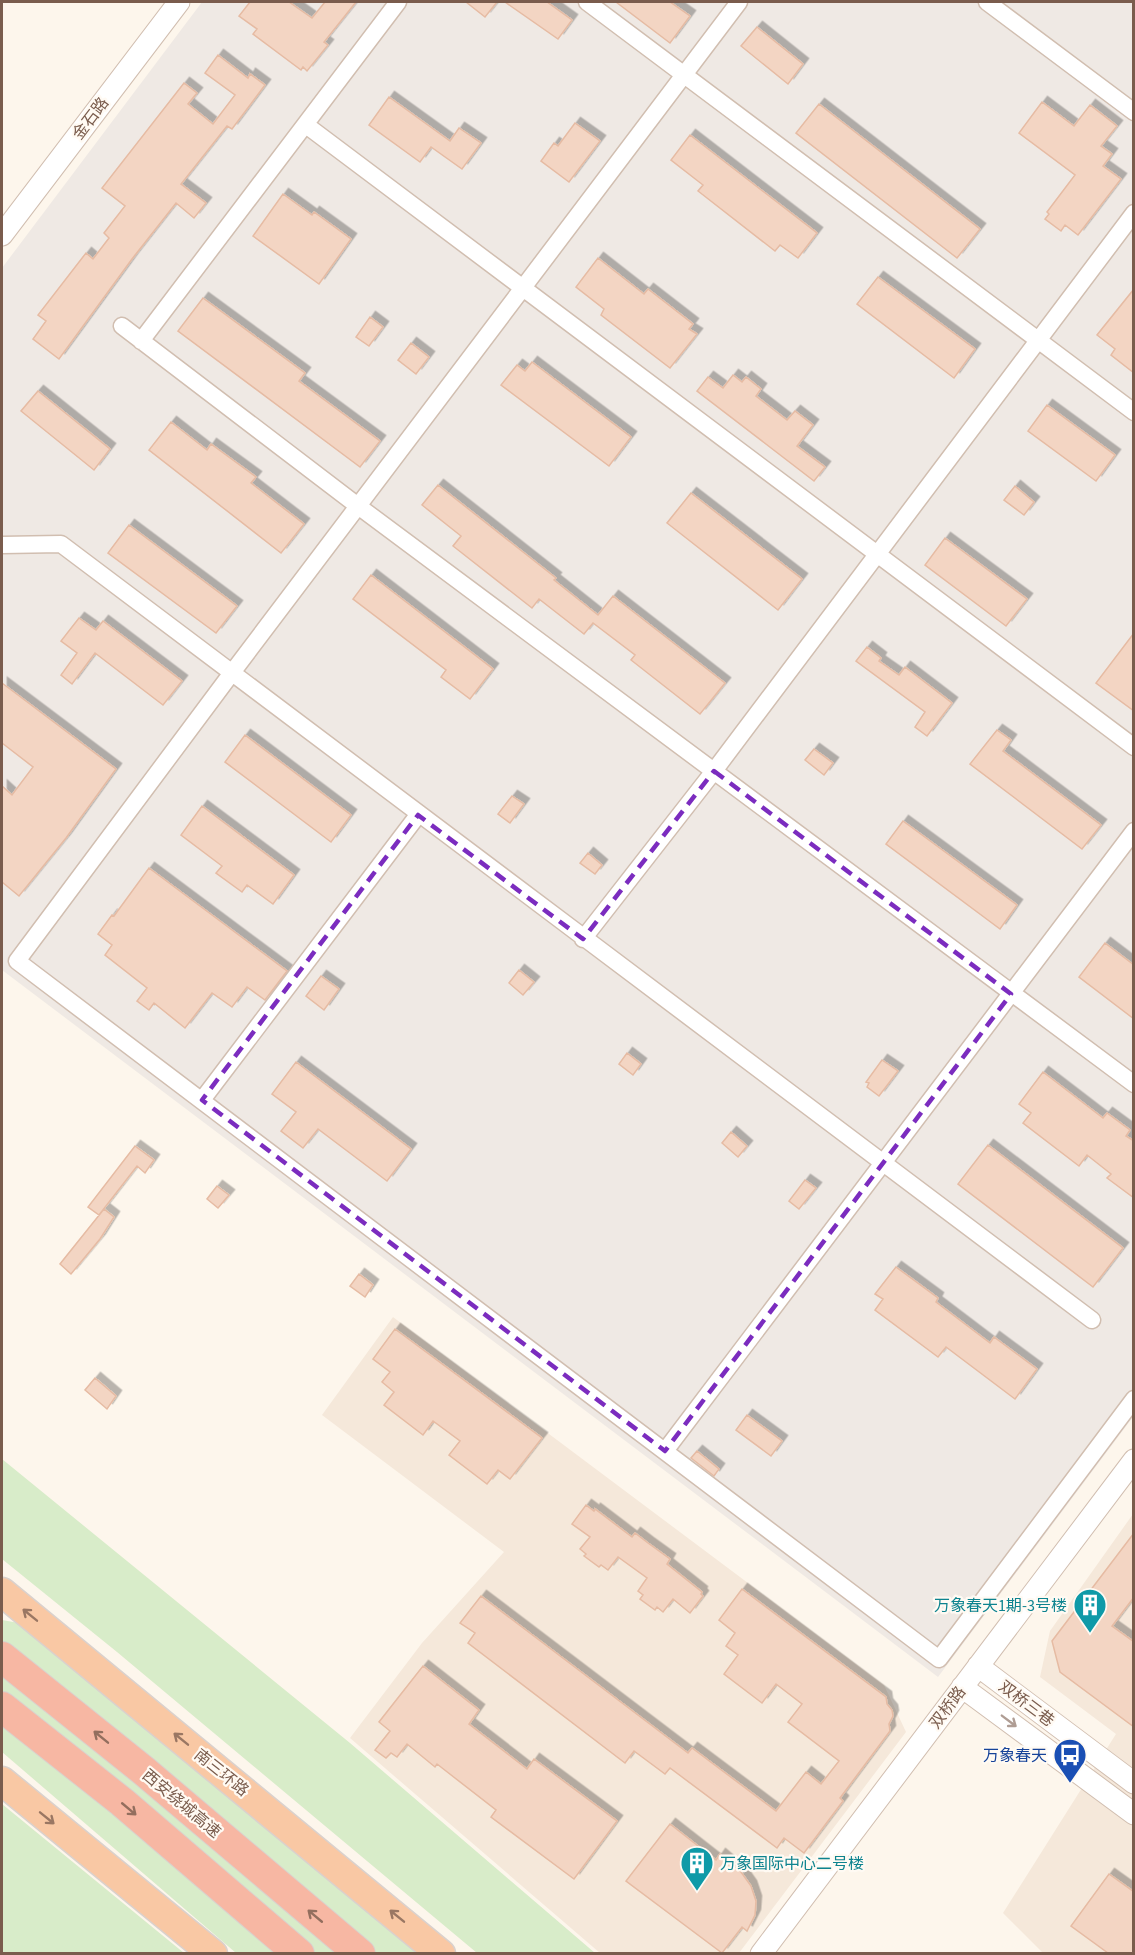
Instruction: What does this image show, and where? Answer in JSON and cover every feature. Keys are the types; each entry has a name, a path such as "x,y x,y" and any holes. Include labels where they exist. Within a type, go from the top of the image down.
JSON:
{"highway":[{"name":"南三环路","path":"2,1592 441,1953"},
{"name":"西安绕城高速","path":"2,1657 144,1771 360,1953"},
{"path":"2,1707 122,1802 299,1953"},
{"path":"2,1781 213,1953"}],"street":[{"name":"金石路","path":"2,235 179,2"},
{"path":"141,341 398,2"},
{"path":"586,2 1134,412"},
{"path":"740,2 231,674 17,961 939,1659 1134,1399"},
{"path":"987,2 1134,112"},
{"path":"306,125 1134,747"},
{"path":"584,939 714,771 1134,213"},
{"path":"122,326 358,506 1134,1084"},
{"path":"2,545 61,544 418,815 883,1161 1092,1320"},
{"path":"202,1100 418,815"},
{"path":"665,1451 1134,831"},
{"name":"双桥路","path":"761,1953 1134,1460"},
{"name":"双桥三巷","path":"978,1666 1134,1783"},
{"name":"双桥三巷","path":"962,1687 1134,1814"}],"highlighted area":[{"path":"714,771 1011,994 665,1451 202,1100 418,815 583,939"}],"shaded area":[{"path":"202,2 1133,2 1133,1417 938,1677 2,970 2,268"},
{"path":"393,1317 884,1685 906,1732 739,1953 600,1953 350,1738 422,1643 504,1552 322,1415"},
{"name":"万象春天","path":"1133,1514 1133,1953 1043,1953 1003,1913 1116,1734 1040,1677 1050,1631"}],"green space":[{"path":"2,1459 350,1743 595,1953 477,1953 117,1652 2,1559"},
{"path":"2,1620 19,1623 420,1953 236,1953 2,1752"},
{"path":"2,1804 184,1953 2,1953"}],"building":[{"path":"250,2 289,2 312,18 325,2 356,2 324,42 328,45 307,71 303,67 301,70 253,34 257,29 239,16"},
{"path":"466,2 497,2 485,17"},
{"path":"505,2 547,2 572,20 558,39"},
{"path":"616,2 670,2 690,16 670,43"},
{"path":"757,27 803,64 788,84 741,46"},
{"path":"218,55 248,78 250,74 265,85 232,129 227,126 181,184 206,203 194,218 176,203 59,359 33,339 46,321 38,315 86,253 93,259 109,238 104,233 125,206 102,188 184,83 197,93 188,104 213,124 235,95 205,73"},
{"path":"389,97 450,141 459,128 481,143 462,169 431,147 420,162 369,125"},
{"path":"1042,102 1074,126 1090,105 1117,126 1101,146 1112,154 1103,166 1121,179 1078,235 1065,225 1061,231 1045,219 1049,214 1047,212 1075,175 1019,133"},
{"path":"819,104 980,229 957,258 796,133"},
{"path":"575,123 600,141 569,182 541,161 554,143 558,146"},
{"path":"690,135 817,233 798,258 780,245 775,251 698,191 703,185 671,160"},
{"path":"283,194 312,215 314,212 351,239 319,284 253,236"},
{"path":"598,258 644,294 648,289 693,324 689,329 697,334 670,368 601,315 604,309 576,287"},
{"path":"878,277 975,349 954,378 857,304"},
{"path":"1134,289 1134,373 1111,355 1115,349 1097,335"},
{"path":"203,298 305,373 299,381 380,441 360,467 178,331"},
{"path":"370,317 383,327 369,346 356,337"},
{"path":"411,343 429,357 416,374 398,360"},
{"path":"532,362 631,437 609,466 501,385 517,365 525,371"},
{"path":"733,375 742,382 746,377 761,389 756,396 787,420 795,411 813,425 797,446 825,467 814,481 697,391 708,377 723,388"},
{"path":"38,391 110,449 94,470 21,411"},
{"path":"1047,405 1115,455 1096,481 1028,431"},
{"path":"171,422 207,450 211,444 256,477 251,483 304,524 281,553 149,450"},
{"path":"438,485 556,578 554,580 598,615 613,596 725,683 700,714 631,660 635,655 593,623 584,634 539,599 532,608 453,546 461,536 422,505"},
{"path":"1015,486 1034,502 1024,515 1004,500"},
{"path":"691,493 802,579 778,610 667,523"},
{"path":"129,525 237,606 216,633 108,553"},
{"path":"945,538 1027,599 1006,626 925,565"},
{"path":"371,575 493,669 470,699 441,677 446,670 353,599"},
{"path":"79,618 96,630 103,621 182,681 163,705 95,653 72,684 61,675 77,653 61,641"},
{"path":"1134,633 1134,711 1096,683"},
{"path":"867,647 881,658 879,661 899,675 905,667 952,703 927,736 915,727 925,712 856,661"},
{"path":"2,683 116,769 66,838 19,896 2,882 2,786 12,795 33,767 2,743"},
{"path":"997,730 1011,740 1003,751 1101,825 1082,849 970,764"},
{"path":"245,735 351,815 331,842 225,762"},
{"path":"814,749 833,763 824,775 805,760"},
{"path":"512,796 524,804 510,823 498,814"},
{"path":"202,806 294,875 273,904 247,885 242,892 216,873 222,866 181,835"},
{"path":"903,821 1017,905 1000,929 886,844"},
{"path":"588,853 602,865 595,874 580,863"},
{"path":"149,868 287,971 265,1000 247,987 232,1007 212,993 185,1028 154,1003 149,1010 137,1001 147,988 105,955 112,945 98,934"},
{"path":"1105,943 1134,965 1134,1019 1079,977"},
{"path":"519,970 534,982 523,995 509,983"},
{"path":"321,976 339,989 324,1010 306,996"},
{"path":"627,1053 641,1064 633,1075 619,1064"},
{"path":"882,1060 898,1071 879,1096 867,1087 869,1083 866,1082"},
{"path":"296,1062 411,1149 387,1181 318,1129 303,1148 281,1131 296,1112 272,1094"},
{"path":"1043,1072 1103,1118 1107,1113 1130,1130 1126,1136 1134,1141 1134,1198 1107,1178 1111,1174 1087,1155 1079,1166 1023,1123 1031,1113 1019,1104"},
{"path":"731,1132 747,1146 738,1157 722,1143"},
{"path":"988,1145 1123,1248 1093,1287 958,1184"},
{"path":"135,1146 154,1160 145,1173 137,1166 99,1215 88,1207"},
{"path":"805,1180 816,1188 799,1209 789,1201"},
{"path":"217,1186 229,1195 218,1208 207,1199"},
{"path":"104,1209 114,1217 100,1239 71,1274 60,1264"},
{"path":"896,1267 938,1298 936,1302 990,1343 994,1337 1037,1369 1015,1399 946,1347 938,1357 875,1310 883,1299 875,1294"},
{"path":"359,1274 373,1285 365,1297 350,1286"},
{"path":"395,1329 542,1438 510,1479 498,1470 487,1484 449,1455 460,1441 433,1421 423,1435 384,1405 394,1392 382,1382 390,1372 373,1359"},
{"path":"95,1378 116,1396 107,1409 85,1390"},
{"path":"747,1415 782,1441 771,1456 736,1430"},
{"path":"697,1451 719,1469 714,1476 691,1458"},
{"path":"586,1505 594,1511 595,1509 632,1537 635,1533 670,1559 667,1564 702,1592 703,1596 690,1613 673,1599 663,1612 657,1607 655,1610 640,1599 643,1595 638,1591 647,1578 618,1557 608,1570 601,1565 599,1567 584,1556 586,1554 580,1549 590,1537 572,1524"},
{"name":"万象春天1期-3号楼","path":"1134,1533 1134,1597 1112,1626 1134,1642 1134,1727 1060,1672 1052,1641"},
{"path":"742,1589 886,1697 887,1704 892,1710 890,1731 840,1798 843,1801 804,1853 784,1838 777,1848 670,1768 665,1774 634,1751 625,1763 468,1643 475,1633 460,1623 481,1596 688,1753 692,1748 776,1811 806,1772 821,1784 839,1761 788,1722 802,1704 776,1684 762,1703 724,1674 738,1655 726,1646 735,1633 719,1620"},
{"path":"423,1666 479,1710 469,1724 527,1769 534,1759 617,1821 574,1879 491,1817 496,1810 437,1764 435,1767 407,1744 397,1757 391,1753 386,1758 375,1750 390,1731 379,1722"},
{"name":"万象国际中心二号楼","path":"670,1824 716,1860 720,1854 741,1872 751,1886 756,1901 755,1915 747,1931 742,1927 722,1953 626,1881"},
{"path":"1109,1874 1134,1892 1134,1953 1108,1953 1071,1926"}],"place":[{"name":"万象春天1期-3号楼","path":"1090,1634"},
{"name":"万象春天","path":"1070,1784"},
{"name":"万象国际中心二号楼","path":"697,1892"}]}
